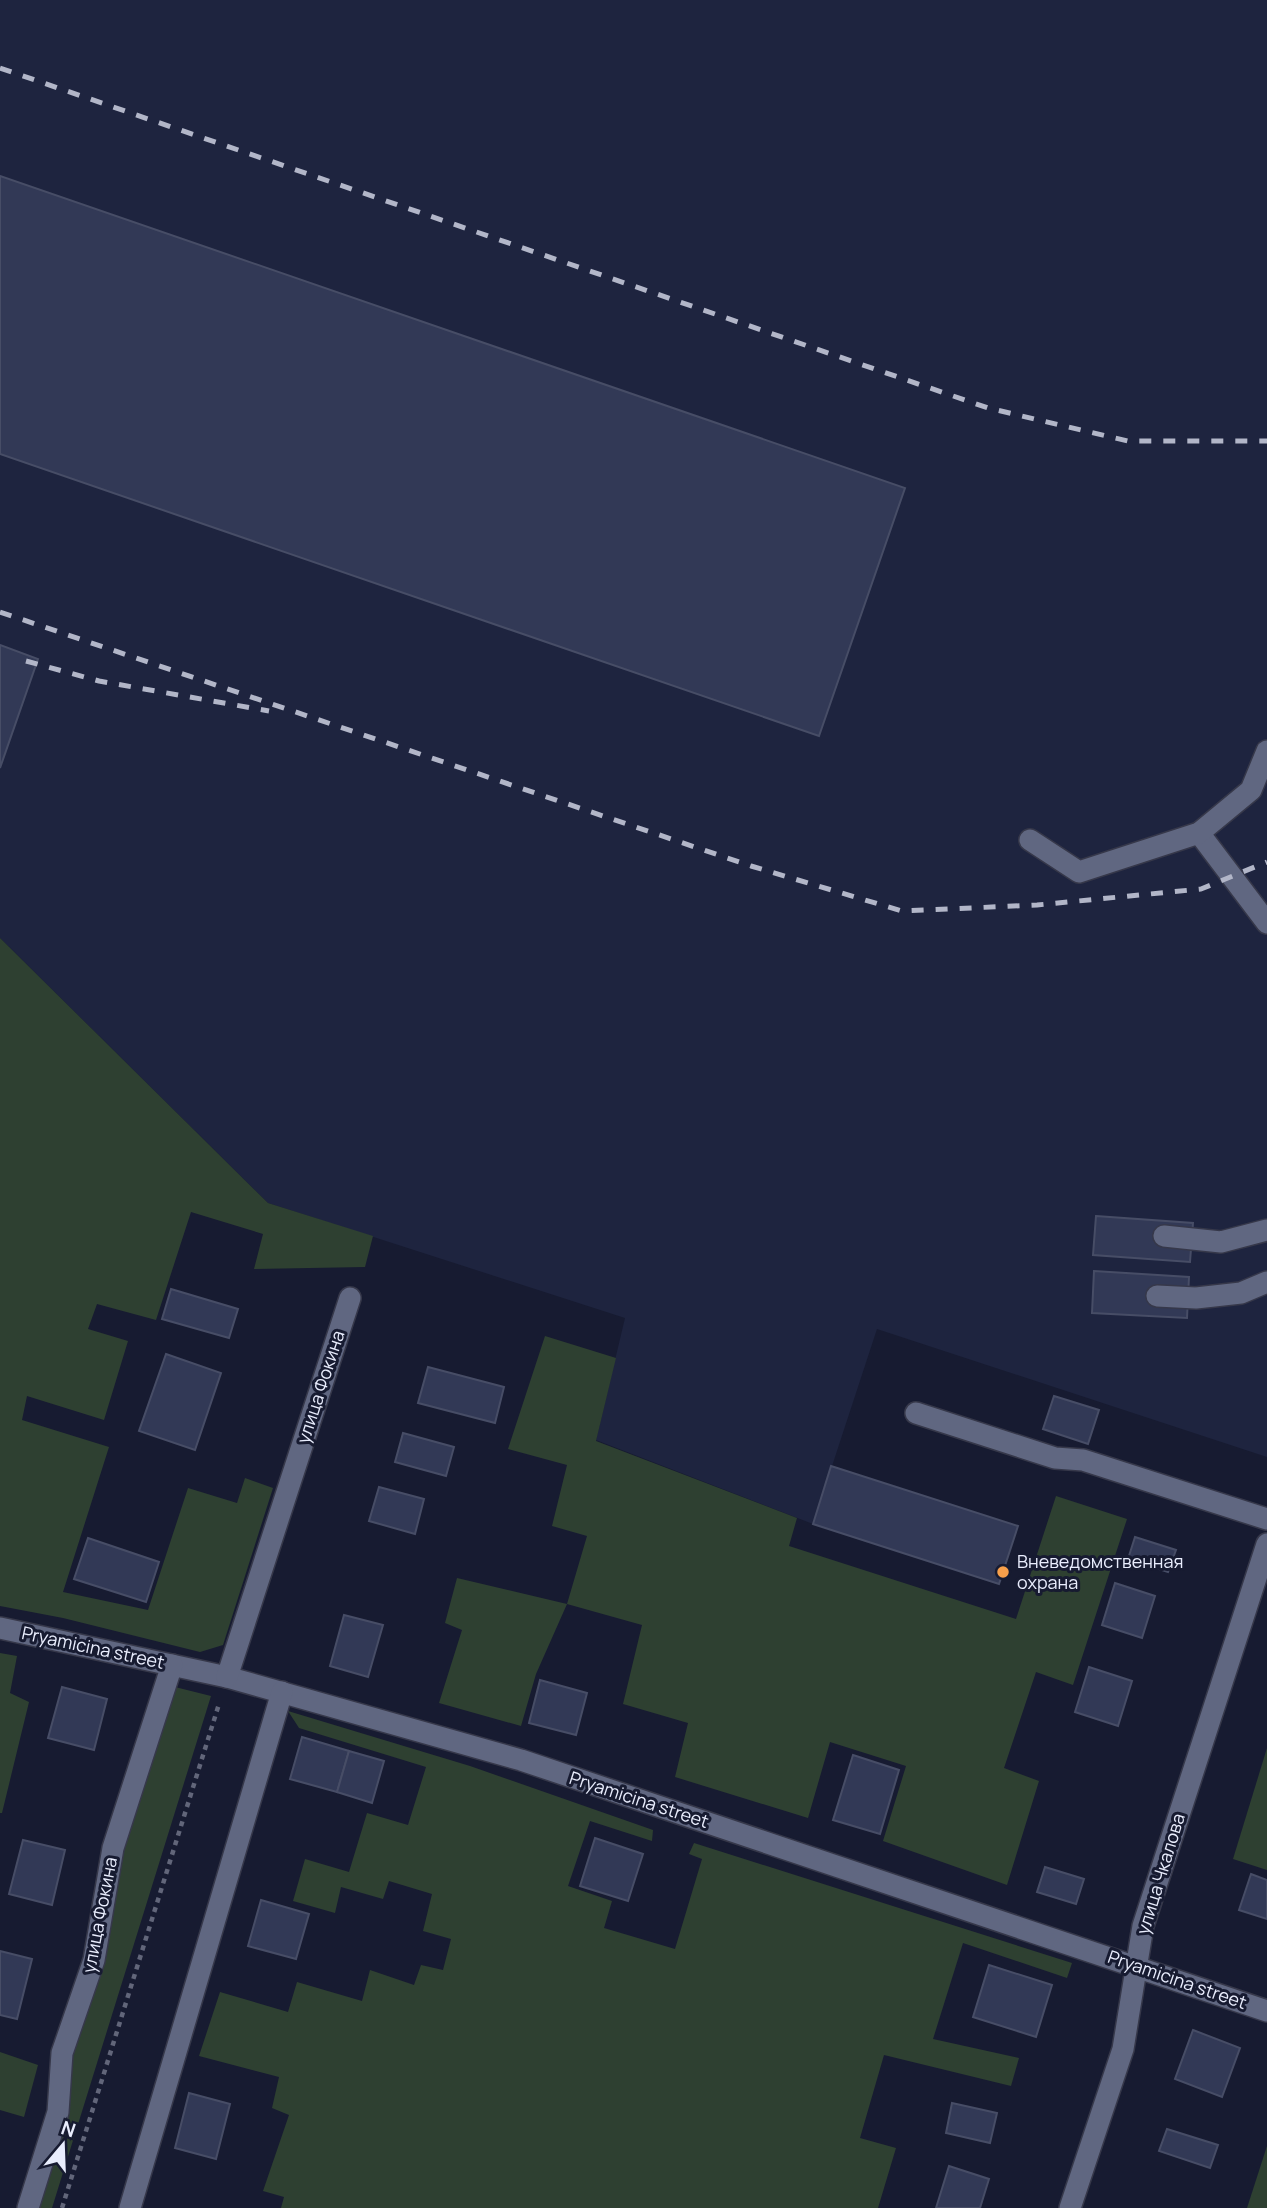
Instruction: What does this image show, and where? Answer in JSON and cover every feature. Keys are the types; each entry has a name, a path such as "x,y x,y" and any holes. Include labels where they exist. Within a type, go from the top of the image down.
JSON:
{"street":[{"path":"1030,840 1079,872 1199,833 1251,790 1267,751"},
{"path":"1199,833 1267,923"},
{"path":"1164,1236 1221,1242 1267,1230"},
{"path":"1157,1296 1196,1298 1241,1293 1267,1282"},
{"name":"улица Фокина","path":"227,1677 350,1298"},
{"path":"916,1413 1055,1458 1083,1460 1267,1519"},
{"name":"улица Чкалова","path":"1070,2208 1123,2049 1143,1926 1267,1544"},
{"name":"Pryamicina street","path":"0,1628 227,1677 521,1760 1267,2011"},
{"name":"улица Фокина","path":"28,2208 58,2112 62,2053 94,1960 113,1848 172,1665"},
{"path":"130,2208 282,1692"}],"path":[{"path":"62,2208 227,1677"}],"shaded area":[{"path":"0,0 1267,0 1267,1457 877,1329 813,1524 596,1440 625,1318 268,1203 0,938"}],"green space":[{"path":"0,938 268,1203 373,1236 365,1267 254,1269 263,1234 191,1212 156,1320 97,1304 88,1329 128,1341 104,1420 27,1396 22,1420 109,1447 63,1592 148,1610 188,1488 237,1503 245,1478 273,1488 223,1645 200,1652 63,1618 0,1606"},
{"path":"545,1336 616,1358 596,1441 797,1518 789,1546 1016,1619 1056,1496 1127,1519 1073,1685 1036,1672 1004,1768 1039,1781 1007,1885 883,1841 906,1766 830,1742 808,1818 675,1777 688,1723 623,1704 642,1625 567,1604 587,1536 552,1526 567,1465 508,1449"},
{"path":"457,1578 567,1604 536,1674 521,1726 439,1703 462,1630 445,1623"},
{"path":"0,1653 17,1656 10,1693 29,1702 2,1813 0,1813"},
{"path":"175,1687 211,1696 52,2208 38,2208 67,2112 73,2056 106,1958 123,1846"},
{"path":"288,1711 470,1766 653,1830 652,1841 590,1821 568,1886 612,1901 604,1928 675,1949 702,1859 689,1854 694,1843 1072,1963 1067,1978 963,1943 933,2039 1019,2058 1011,2086 884,2055 860,2138 896,2148 878,2208 281,2208 284,2197 263,2191 289,2115 272,2108 279,2077 199,2056 220,1992 288,2012 297,1982 362,2001 370,1970 414,1985 421,1965 443,1970 451,1939 423,1931 432,1894 389,1881 383,1899 341,1887 335,1913 293,1901 305,1859 349,1872 367,1813 408,1825 426,1767 299,1728"},
{"path":"1267,1748 1267,1870 1233,1859"},
{"path":"0,2052 38,2065 24,2117 0,2110"},
{"path":"1267,2146 1267,2208 1247,2208"}],"building":[{"path":"0,176 905,488 819,736 0,454"},
{"path":"0,645 38,659 0,768"},
{"path":"1096,1216 1193,1223 1190,1262 1093,1255"},
{"path":"1094,1271 1189,1277 1187,1318 1092,1313"},
{"path":"171,1289 238,1309 229,1338 162,1319"},
{"path":"166,1354 221,1373 195,1450 139,1431"},
{"path":"428,1367 504,1387 495,1423 418,1403"},
{"path":"1054,1396 1099,1410 1088,1444 1043,1429"},
{"path":"403,1433 454,1447 446,1476 395,1462"},
{"path":"831,1466 1018,1526 999,1584 813,1524"},
{"path":"379,1487 424,1499 415,1534 369,1521"},
{"path":"1135,1537 1176,1550 1168,1572 1128,1559"},
{"path":"88,1538 159,1562 146,1602 74,1579"},
{"path":"1115,1583 1155,1596 1142,1638 1102,1625"},
{"path":"344,1615 383,1625 368,1677 330,1666"},
{"path":"1089,1667 1132,1681 1118,1726 1075,1712"},
{"path":"540,1680 587,1693 576,1735 529,1723"},
{"path":"62,1687 107,1699 94,1750 48,1738"},
{"path":"302,1737 349,1751 337,1792 290,1779"},
{"path":"349,1751 384,1761 372,1803 337,1792"},
{"path":"853,1755 899,1770 880,1834 833,1820"},
{"path":"595,1838 643,1854 628,1901 580,1886"},
{"path":"23,1840 65,1850 52,1905 9,1894"},
{"path":"1045,1867 1084,1879 1076,1904 1037,1892"},
{"path":"1251,1874 1267,1880 1267,1919 1239,1910"},
{"path":"261,1900 309,1914 296,1959 248,1946"},
{"path":"0,1951 32,1959 17,2019 0,2015"},
{"path":"989,1965 1052,1985 1036,2037 973,2017"},
{"path":"1193,2030 1240,2048 1222,2097 1175,2079"},
{"path":"189,2093 230,2104 216,2159 175,2148"},
{"path":"952,2103 997,2113 990,2143 946,2133"},
{"path":"1167,2129 1218,2145 1210,2168 1159,2151"},
{"path":"949,2166 989,2179 980,2208 936,2208"}],"railway":[{"path":"0,68 988,408 1128,441 1267,441"},
{"path":"0,612 751,866 902,911 1037,905 1201,889 1267,862"},
{"path":"26,661 99,681 269,711"}],"place":[{"name":"Вневедомственная охрана","path":"1003,1572"}]}
